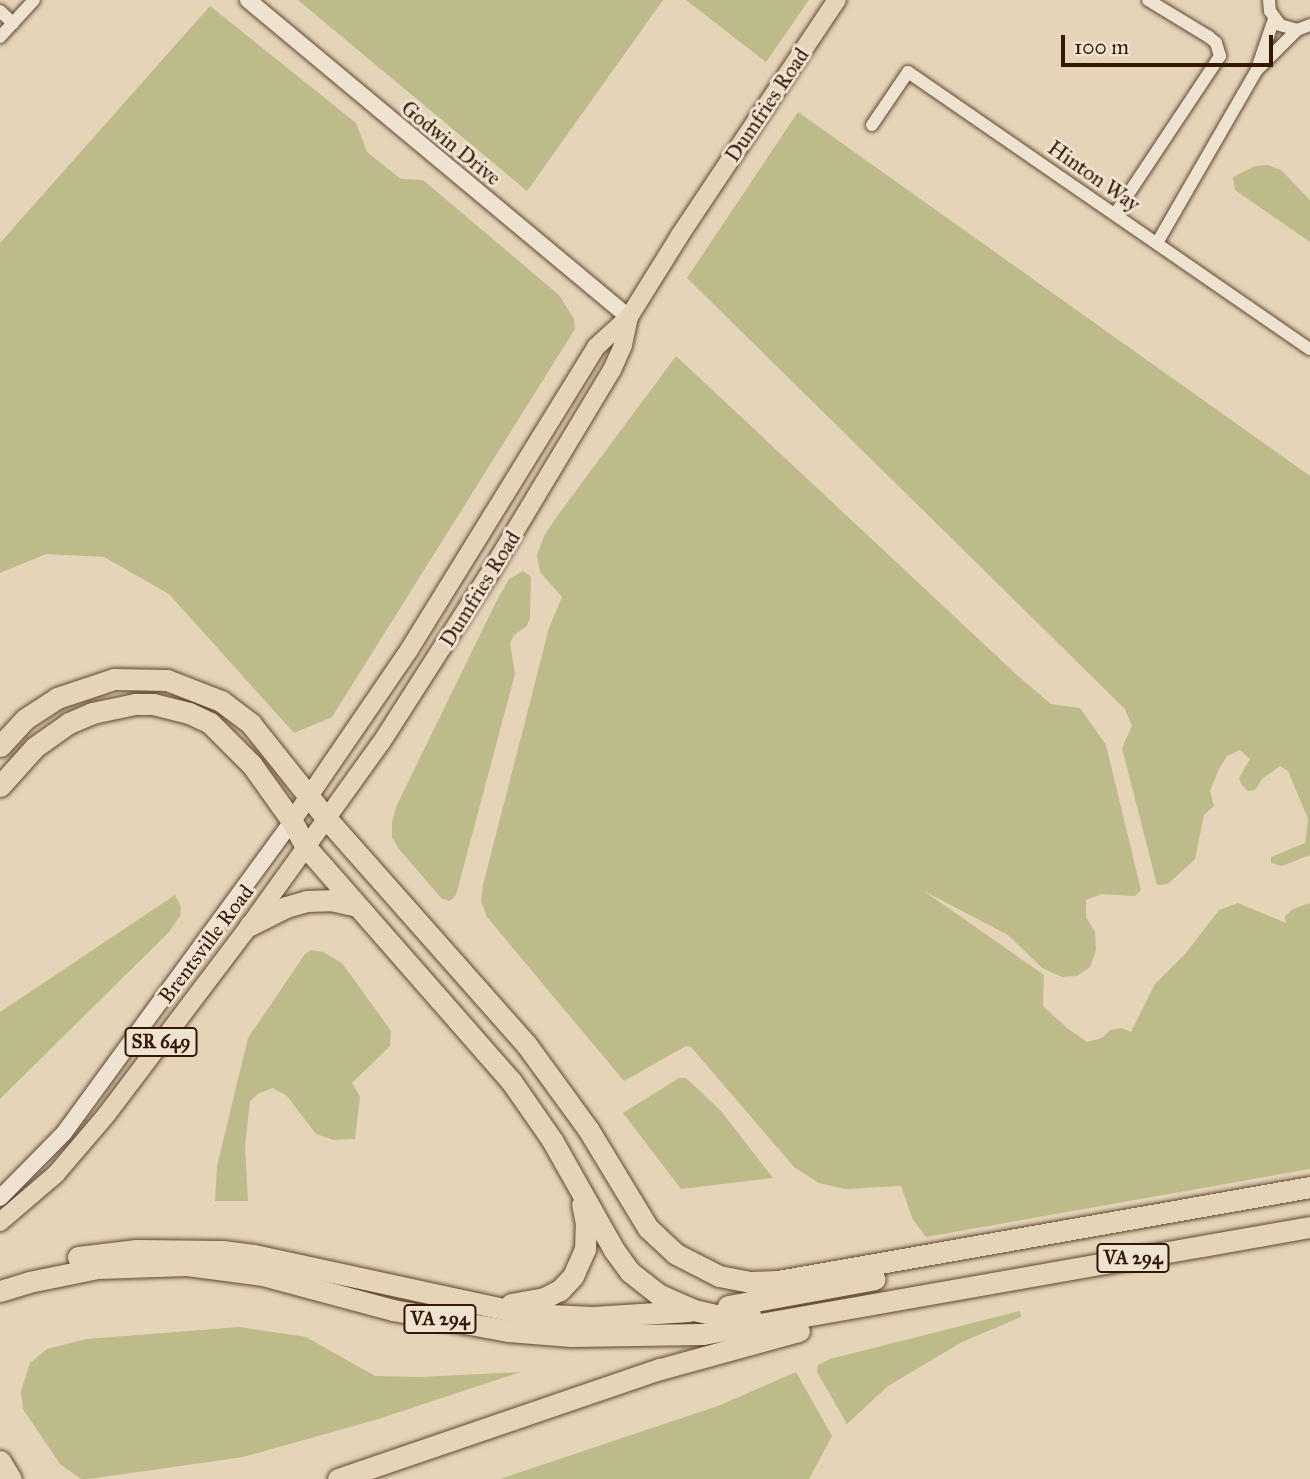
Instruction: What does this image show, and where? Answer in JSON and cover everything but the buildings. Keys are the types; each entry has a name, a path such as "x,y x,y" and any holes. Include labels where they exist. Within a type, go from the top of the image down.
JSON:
{"highway":[{"path":"0,746 25,719 57,698 114,680 167,680 221,701 251,724 310,796"},
{"path":"0,786 35,747 69,723 116,707 153,704 188,713 210,723 252,765 292,821"},
{"name":"VA 294","path":"310,796 326,818 526,1044 588,1129 648,1228 661,1242 693,1264 736,1280 778,1281 1310,1187"},
{"name":"VA 294","path":"292,821 306,847 511,1081 630,1272 658,1294 694,1310 716,1315 885,1300"},
{"path":"250,925 286,907 307,901 331,900 356,906"},
{"path":"481,1305 533,1302 554,1294 573,1276 585,1249 586,1234 584,1213 572,1175"},
{"name":"VA 294","path":"0,1291 29,1282 98,1268 187,1265 263,1275 393,1310 508,1331 571,1336 703,1334 1310,1227"},
{"path":"0,1279 64,1260 112,1251 210,1250 254,1255 527,1314 572,1317 694,1310 1006,1256 1045,1235"},
{"path":"338,1479 660,1369 731,1348 910,1304 956,1288"},
{"path":"0,1461 11,1479"}],"main road":[{"name":"Dumfries Road","path":"292,821 409,650 596,347 629,317 680,234 836,0"},
{"name":"Dumfries Road","path":"306,847 436,660 578,429 612,370 623,345 629,317"},
{"name":"Brentsville Road","path":"0,1222 74,1154 250,925 306,847"}],"street":[{"path":"0,37 34,0"},
{"name":"Godwin Drive","path":"248,0 629,317"},
{"path":"1115,214 1220,56 1216,43 1209,37 1148,0"},
{"path":"1268,1 1274,19 1288,29 1297,30"},
{"path":"0,11 13,23"},
{"path":"1157,243 1257,70 1274,19"},
{"path":"1257,70 1297,30 1310,25"},
{"name":"Hinton Way","path":"872,125 908,72 1310,349"},
{"name":"Brentsville Road","path":"0,1198 64,1133 292,821"}],"shaded area":[{"path":"298,0 663,0 527,191"},
{"path":"686,0 809,0 766,62"},
{"path":"210,6 356,123 367,152 401,179 423,180 559,295 574,319 575,329 332,717 294,733 169,594 104,557 46,554 0,573 0,243"},
{"path":"798,112 1310,476 1310,855 1282,866 1271,863 1271,857 1305,843 1308,819 1288,771 1280,766 1262,779 1255,790 1248,791 1241,784 1239,778 1250,759 1240,750 1227,756 1219,769 1210,791 1214,806 1204,815 1195,859 1168,884 1157,885 1122,748 1132,726 1125,709 687,278"},
{"path":"1268,165 1281,170 1310,200 1310,242 1235,190 1233,177 1255,166"},
{"path":"676,356 1018,676 1051,704 1080,708 1106,745 1141,890 1135,896 1102,894 1086,900 1086,917 1095,932 1096,950 1090,967 1077,976 1062,977 1042,968 1008,935 924,891 1044,975 1043,1006 1067,1028 1087,1042 1102,1038 1110,1030 1122,1028 1131,1032 1155,984 1186,953 1219,910 1238,903 1286,923 1285,916 1293,909 1310,903 1310,1169 926,1237 913,1220 901,1186 845,1189 819,1183 794,1167 691,1047 686,1046 624,1081 487,917 481,901 483,885 549,628 562,597 540,572 537,555 544,536 558,515"},
{"path":"523,571 531,577 530,618 527,626 514,635 510,643 515,674 456,895 450,901 442,899 399,849 392,837 392,822 396,807 496,602 509,579"},
{"path":"175,895 181,907 180,916 169,932 0,1099 0,1012"},
{"path":"311,950 323,952 342,963 391,1031 390,1046 352,1083 360,1097 355,1139 334,1140 316,1134 287,1096 273,1088 259,1093 250,1101 245,1146 248,1201 215,1201 217,1166 248,1038 305,954"},
{"path":"679,1078 686,1078 721,1111 773,1178 681,1189 623,1113"},
{"path":"1020,1311 1021,1317 962,1342 888,1386 847,1424 817,1372 818,1365 830,1359"},
{"path":"239,1327 306,1337 375,1376 421,1377 521,1372 375,1420 243,1457 89,1479 81,1479 60,1464 23,1409 21,1391 30,1363 47,1349 87,1339"},
{"path":"796,1372 832,1436 809,1479 500,1479 718,1406"}]}
